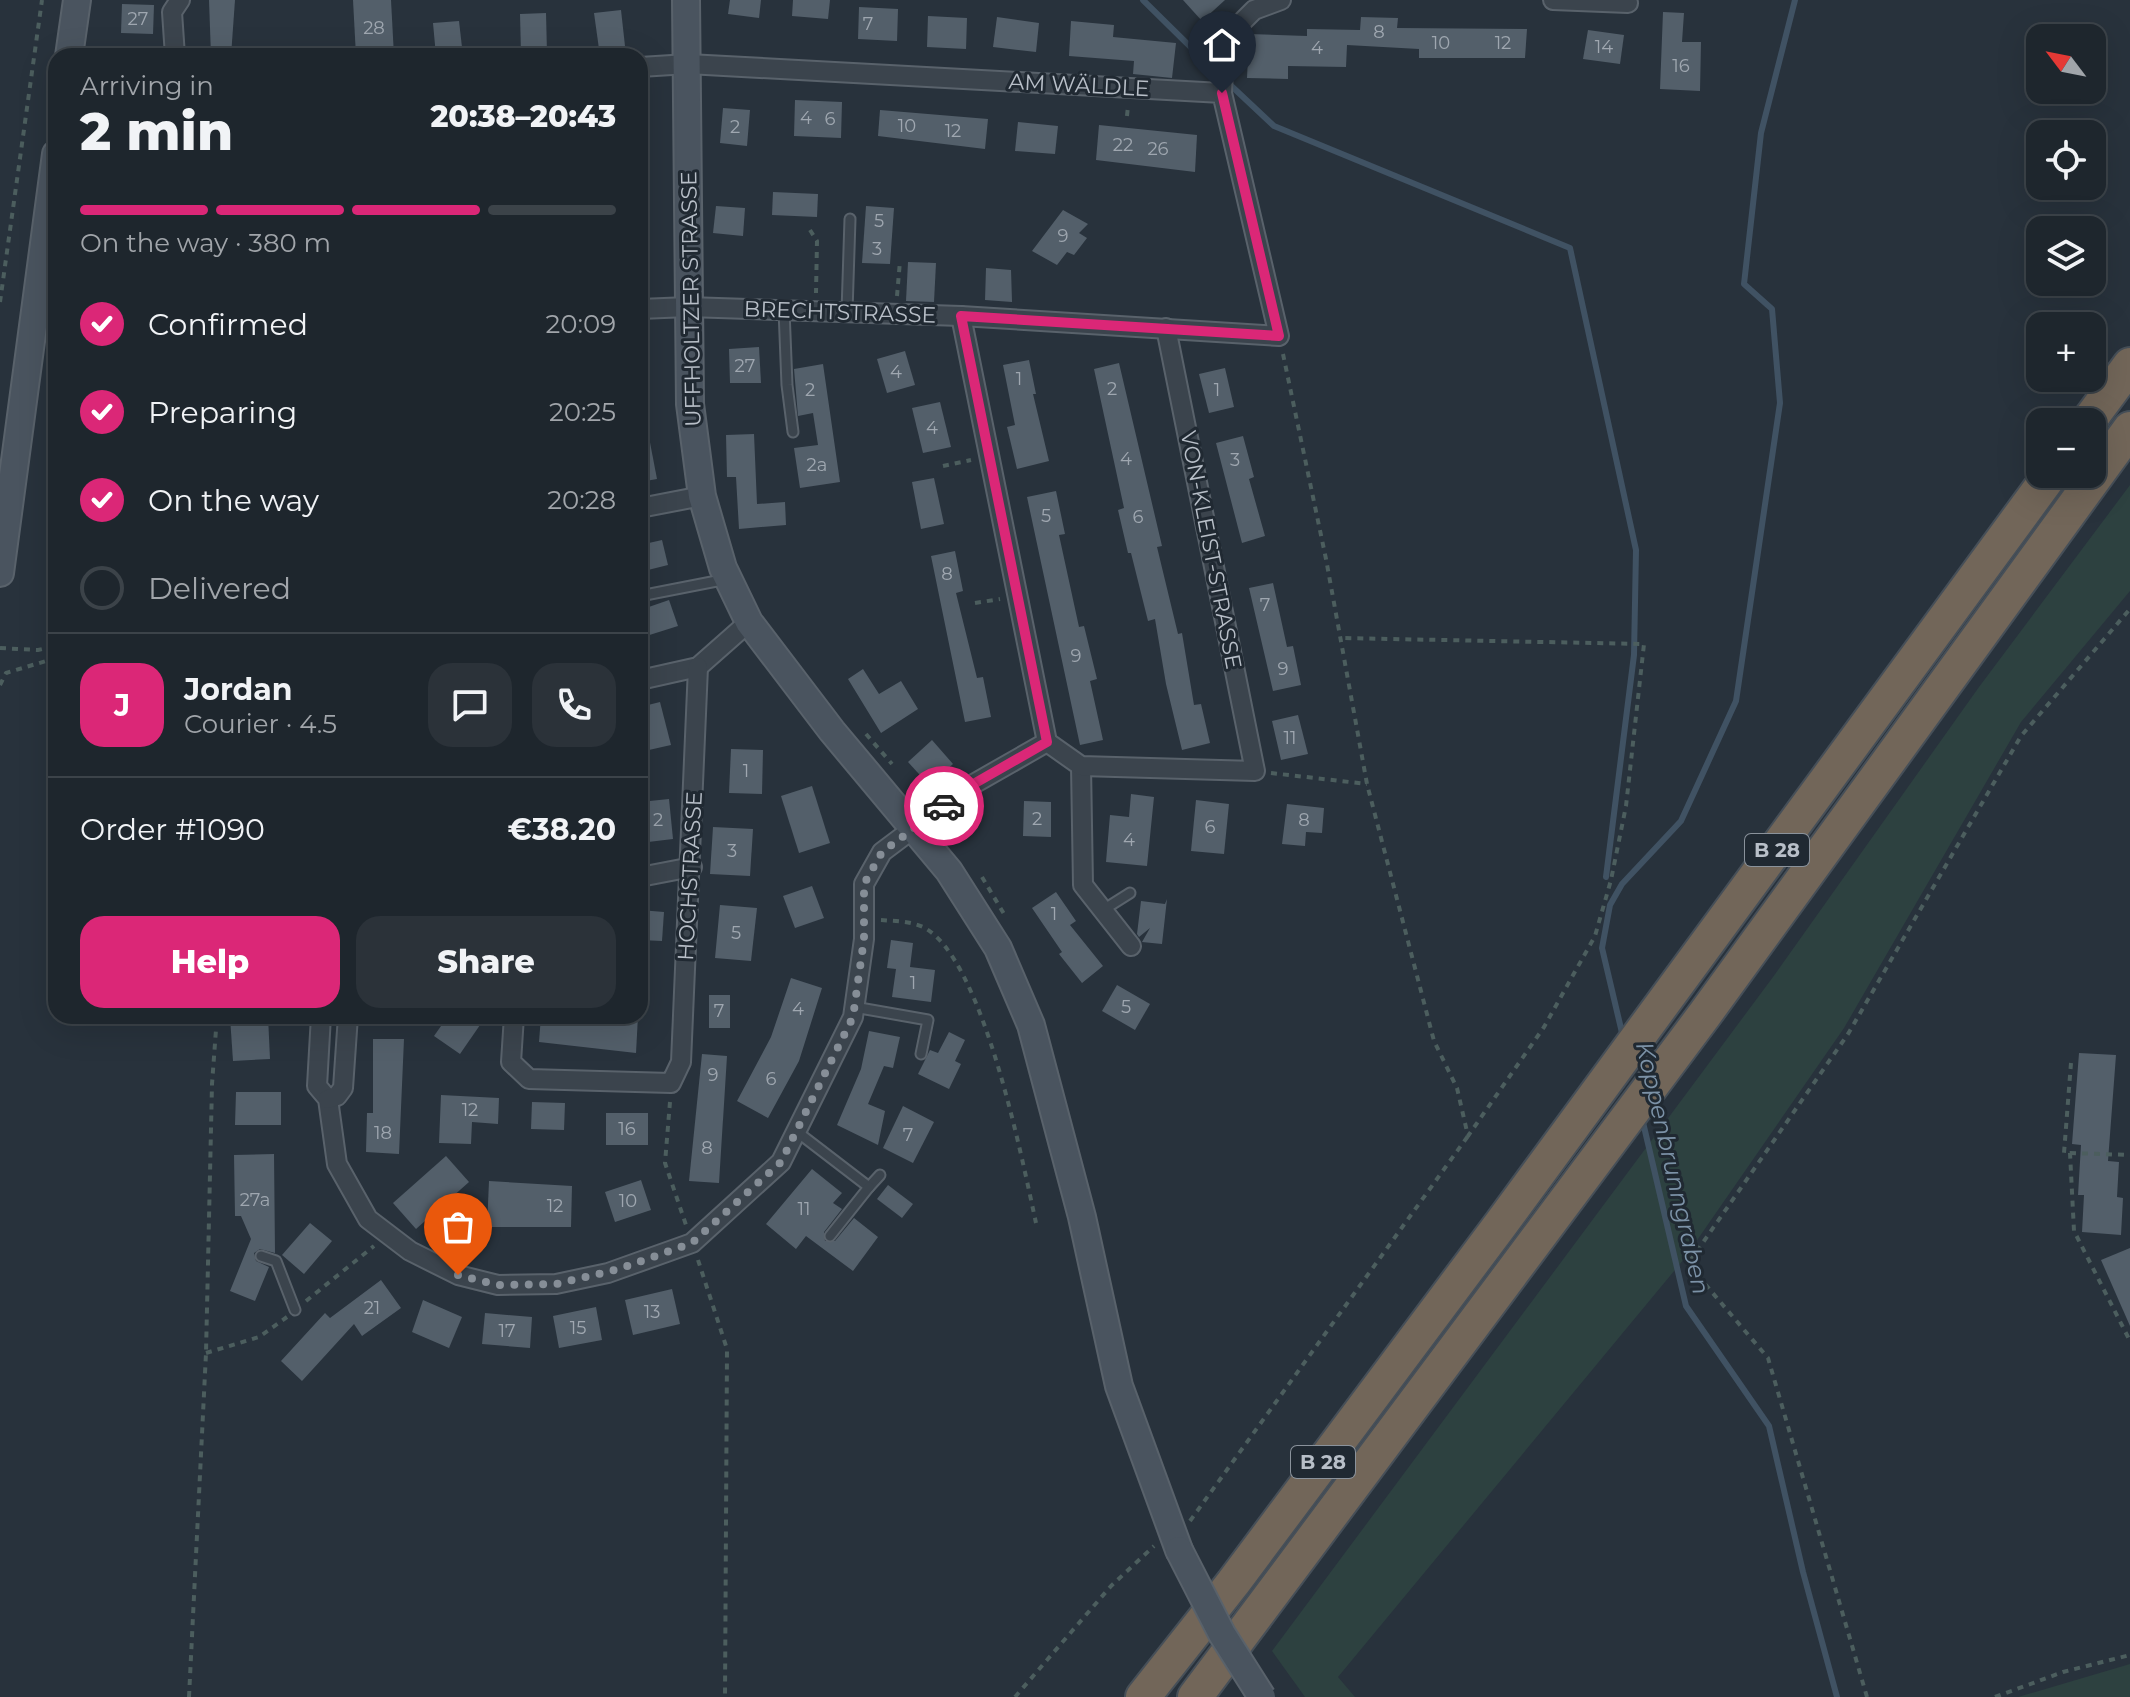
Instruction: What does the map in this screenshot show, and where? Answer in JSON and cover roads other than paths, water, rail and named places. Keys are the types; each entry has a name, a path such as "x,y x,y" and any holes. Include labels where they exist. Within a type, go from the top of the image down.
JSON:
{"highway":[{"path":"2098,408 2130,365"},
{"name":"B 28","path":"1195,1697 1705,1014 2130,429"},
{"name":"B 28","path":"1143,1697 1233,1583 1510,1211 2041,488"}],"street":[{"path":"70,48 77,0"},
{"path":"174,48 172,12 180,0"},
{"name":"UFFHOLTZER STRASSE","path":"686,0 690,404 702,496 729,579 749,622 832,731 915,826 954,877 998,948 1031,1025 1082,1217 1119,1386 1222,1634 1262,1697"},
{"path":"1222,93 1224,40 1254,10 1281,0"},
{"path":"1553,0 1620,2"},
{"name":"AM WÄLDLE","path":"648,66 688,64 1222,93"},
{"name":"BRECHTSTRASSE","path":"648,309 688,307 961,316 1279,336 1222,93"},
{"path":"0,573 48,214"},
{"path":"961,316 1047,742 1081,766 1083,885 1131,946"},
{"name":"VON-KLEIST-STRASSE","path":"1081,766 1255,771 1166,328"},
{"path":"648,506 702,496"},
{"path":"648,678 698,667 749,622"},
{"name":"HOCHSTRASSE","path":"513,1024 511,1062 529,1079 671,1083 681,1062 692,867 698,667"},
{"path":"321,1024 317,1086 328,1099 337,1164 368,1219 410,1251 458,1275 498,1285 556,1284 595,1276 692,1243 781,1162 853,1017 864,920 864,884 882,852 970,786 1047,742"},
{"path":"648,875 692,867"},
{"path":"328,1099 337,1096 343,1088 347,1024"}],"lane":[{"path":"847,312 850,219"},
{"path":"784,310 787,385 793,432"},
{"path":"648,594 729,579"},
{"path":"1103,910 1130,893"},
{"path":"854,1007 928,1020 921,1054"},
{"path":"796,1131 869,1187"},
{"path":"830,1236 880,1175"},
{"path":"261,1256 276,1261 295,1310"}],"waterway":[{"path":"1143,0 1217,73"},
{"path":"1623,1037 1602,948 1610,905 1622,884 1681,821 1736,701 1780,403 1772,309 1744,284 1761,133 1795,0"},
{"path":"1225,80 1274,126 1570,248 1636,550 1634,655 1606,877"},
{"name":"Koppenbrunngraben","path":"1642,1118 1686,1306 1769,1426 1803,1572 1837,1697"}]}
